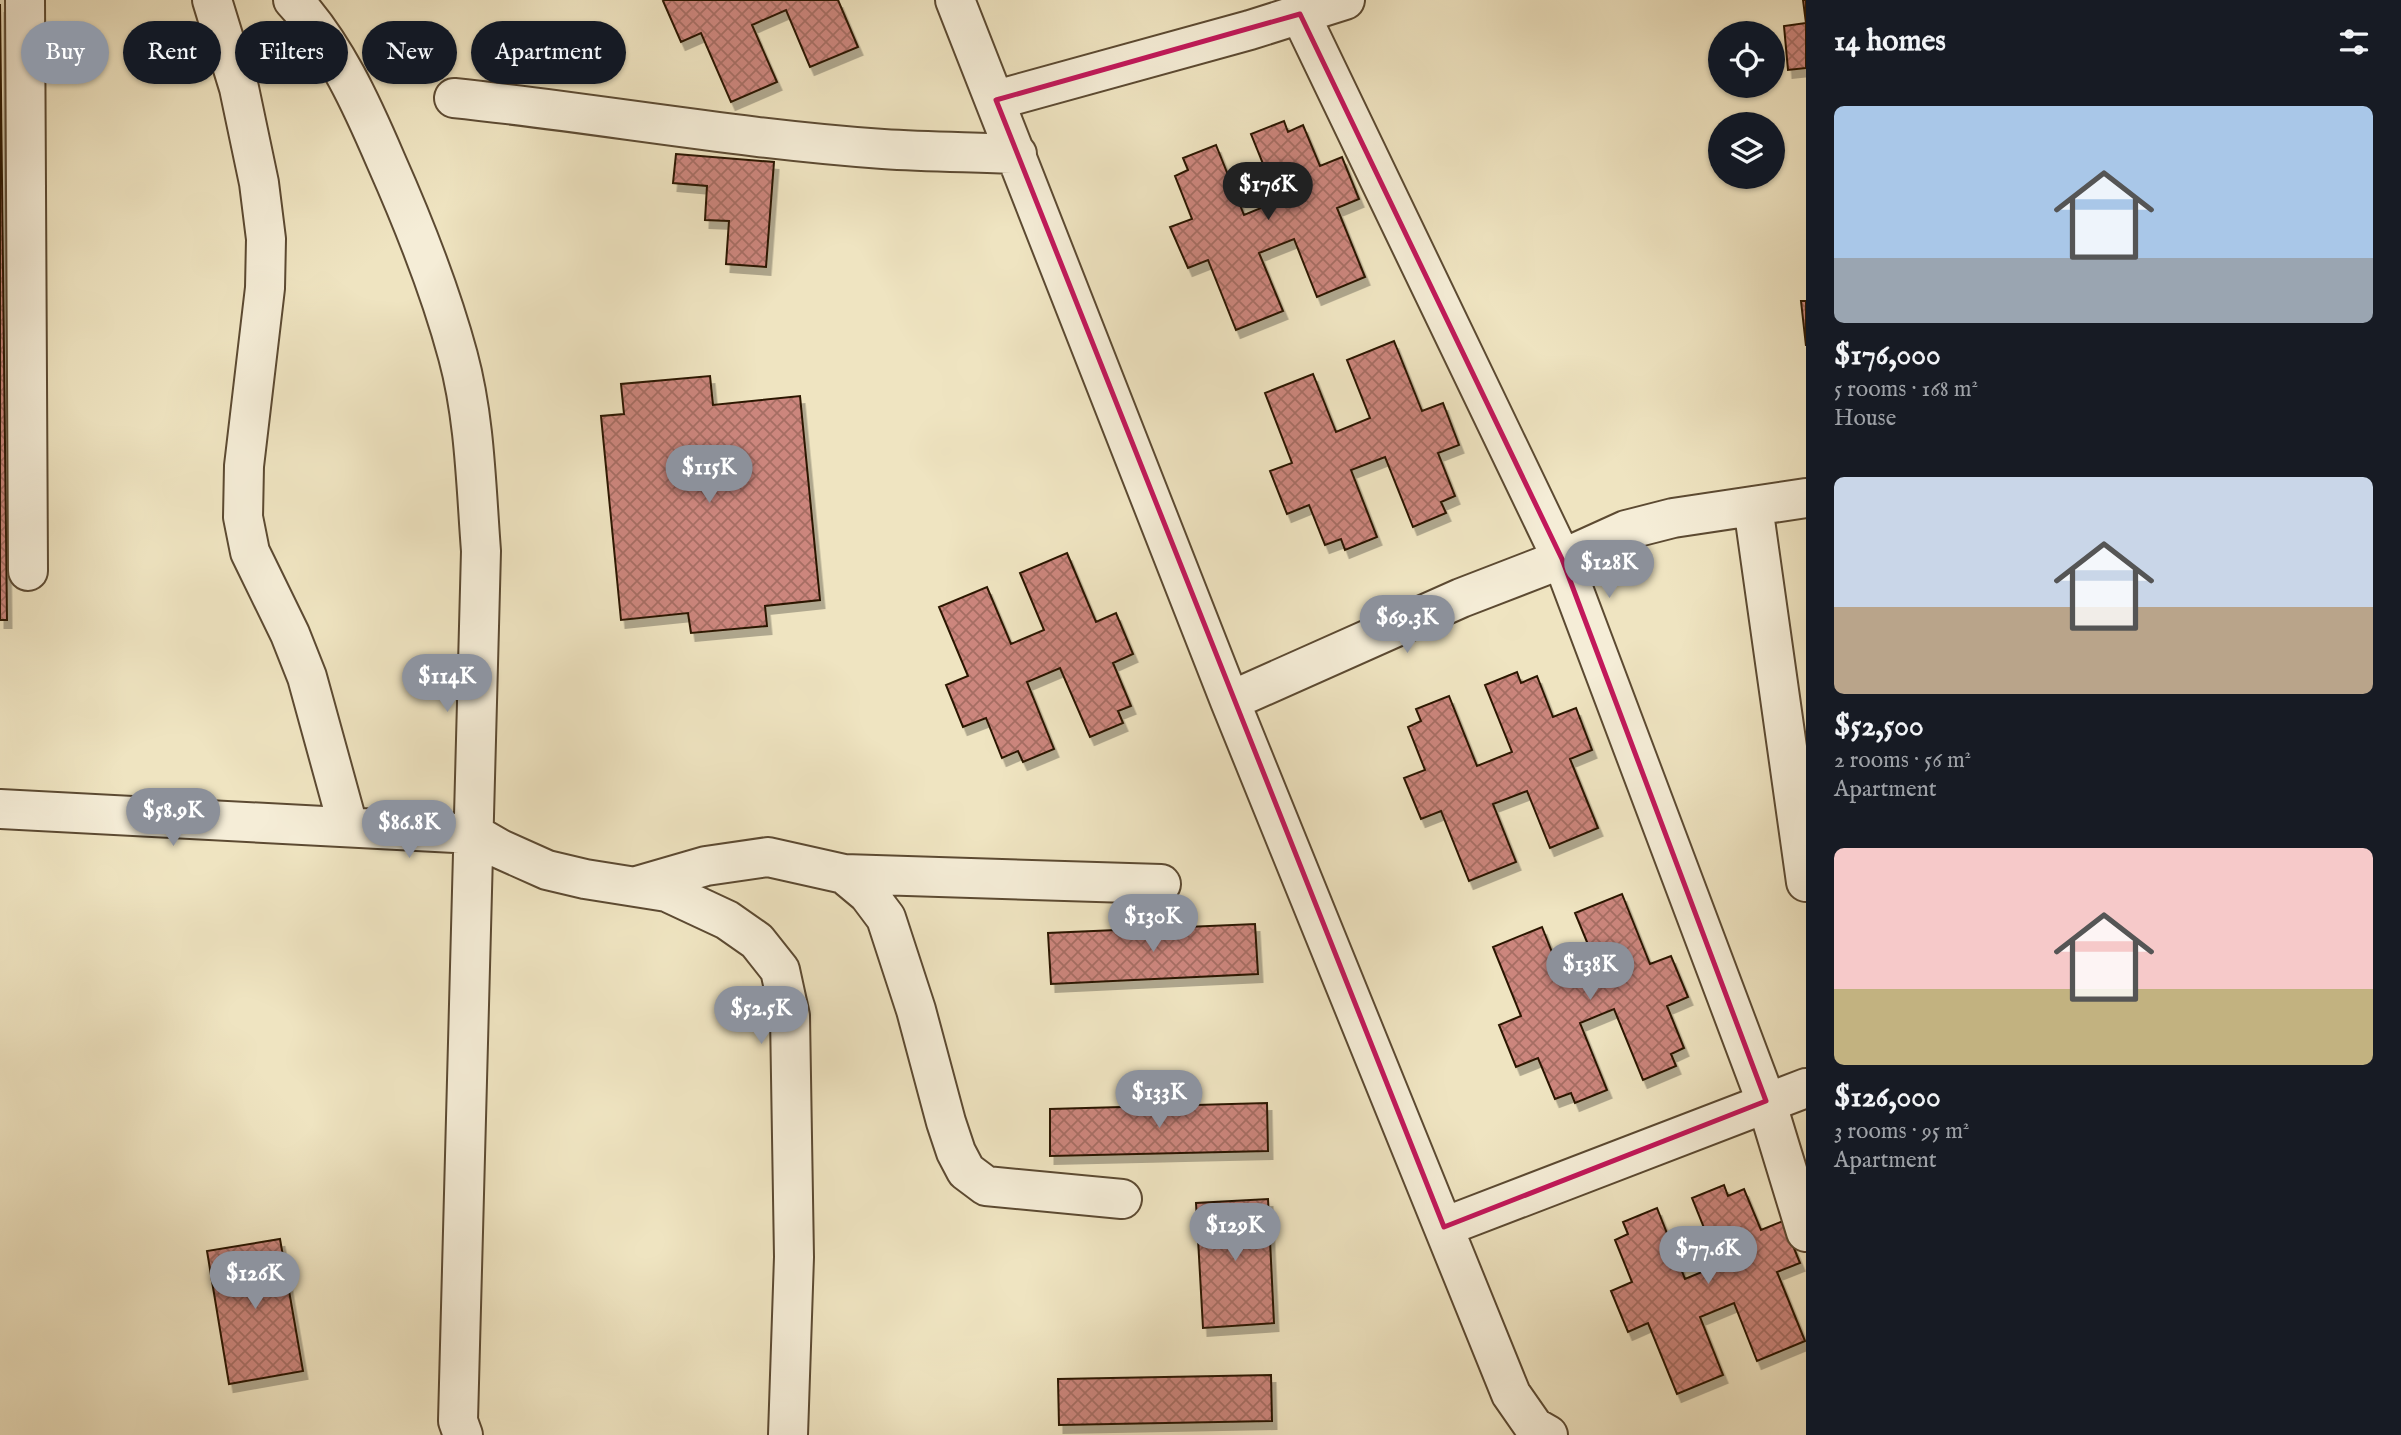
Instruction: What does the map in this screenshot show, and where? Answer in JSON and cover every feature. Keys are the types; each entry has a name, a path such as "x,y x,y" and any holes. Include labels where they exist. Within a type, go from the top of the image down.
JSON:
{"street":[{"path":"25,0 28,571"},
{"path":"212,0 239,88 259,183 266,239 265,288 244,467 243,517 250,552 290,634 307,677 348,826"},
{"path":"293,0 333,54 365,110 420,240 458,357 474,447 481,551 458,1421 463,1435"},
{"path":"956,0 1230,701 1511,1394 1534,1427 1549,1435"},
{"path":"996,100 1345,0"},
{"path":"1300,14 1562,559 1766,1101 1806,1233"},
{"path":"454,98 687,128 883,149 1017,154"},
{"path":"1230,701 1461,598 1562,559 1626,530 1673,518 1806,498"},
{"path":"1754,506 1800,802 1806,882"},
{"path":"0,809 474,834 547,870 585,880 667,891 727,920 757,941 780,970 790,1016 794,1257 788,1435"},
{"path":"634,887 706,866 768,857 844,874 1161,884"},
{"path":"844,874 868,894 886,918 916,1010 946,1122 956,1152 967,1171 986,1186 1122,1199"},
{"path":"1444,1227 1766,1101 1806,1088"}],"highlighted area":[{"path":"1300,14 1562,559 1766,1101 1444,1227 996,100"}],"building":[{"path":"838,0 858,47 810,67 786,10 752,25 777,82 731,102 701,33 681,42 663,1"},
{"path":"1803,0 1806,0 1806,23"},
{"path":"0,4 7,620 0,620"},
{"path":"1806,23 1806,68 1788,70 1785,26"},
{"path":"1284,121 1288,132 1303,125 1320,166 1342,157 1359,199 1337,208 1365,277 1317,297 1294,239 1259,253 1283,311 1236,330 1208,260 1188,268 1170,227 1192,219 1175,176 1188,170 1183,158 1216,145 1244,215 1278,201 1251,134"},
{"path":"676,154 774,162 766,267 726,264 729,221 705,220 707,186 673,183"},
{"path":"1801,301 1806,301 1806,346"},
{"path":"1394,341 1422,411 1443,403 1459,445 1438,453 1455,496 1441,502 1446,513 1413,527 1385,457 1351,470 1377,537 1345,550 1341,539 1325,545 1309,505 1287,514 1270,471 1292,463 1265,393 1313,374 1336,432 1370,418 1347,360"},
{"path":"710,376 713,405 800,396 820,600 765,606 767,626 691,633 688,613 621,620 601,416 624,414 621,384"},
{"path":"1067,553 1096,622 1116,613 1133,654 1113,663 1131,706 1118,711 1123,723 1090,737 1060,668 1027,682 1054,749 1023,762 1018,751 1002,758 986,718 963,727 946,685 968,676 939,607 987,587 1011,644 1044,630 1020,573"},
{"path":"1517,672 1521,683 1537,676 1553,717 1576,708 1592,750 1570,759 1598,828 1550,848 1527,791 1493,804 1516,862 1469,881 1441,811 1421,819 1404,778 1425,770 1408,727 1421,721 1416,709 1449,696 1477,766 1512,752 1485,685"},
{"path":"1622,894 1650,964 1671,956 1688,997 1667,1006 1684,1048 1671,1054 1676,1066 1643,1080 1614,1009 1580,1023 1607,1090 1575,1103 1571,1093 1555,1099 1538,1058 1516,1067 1499,1025 1521,1016 1493,947 1542,927 1565,985 1599,971 1575,913"},
{"path":"1255,924 1258,974 1051,984 1048,933"},
{"path":"1267,1103 1268,1151 1050,1156 1050,1109"},
{"path":"1724,1185 1728,1196 1744,1189 1761,1230 1783,1221 1800,1263 1777,1272 1805,1341 1757,1361 1734,1303 1700,1317 1723,1375 1677,1394 1648,1323 1628,1332 1611,1291 1632,1282 1615,1240 1628,1234 1623,1222 1657,1208 1685,1279 1719,1265 1692,1198"},
{"path":"1268,1199 1274,1323 1203,1328 1196,1203"},
{"path":"280,1239 303,1371 229,1384 207,1251"},
{"path":"1271,1375 1272,1421 1059,1425 1058,1379"}]}
